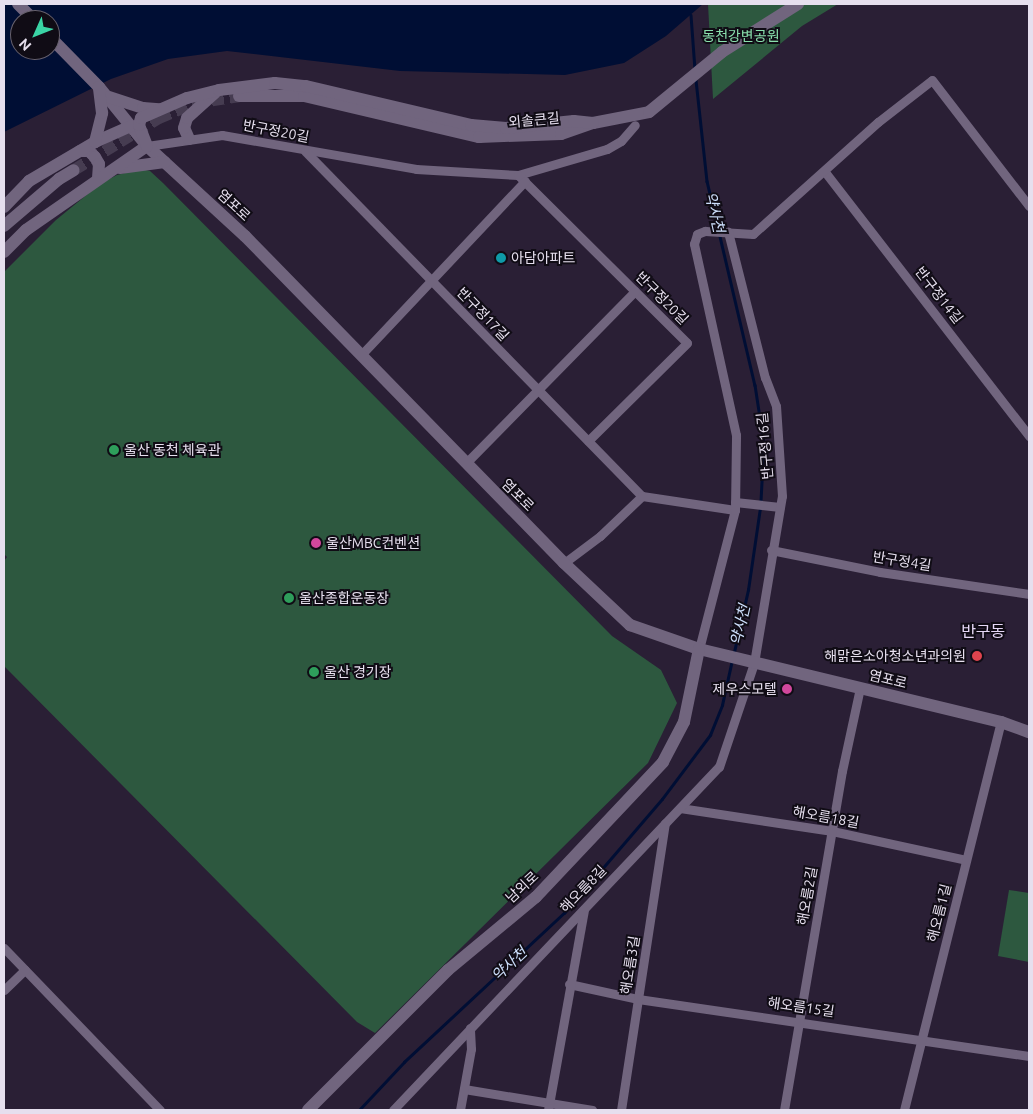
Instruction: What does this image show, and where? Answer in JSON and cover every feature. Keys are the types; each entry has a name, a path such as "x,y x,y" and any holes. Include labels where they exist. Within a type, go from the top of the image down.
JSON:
{"main road":[{"name":"외솔큰길","path":"239,96 304,96 479,137 561,134 593,123 649,112 722,52 798,4"},
{"name":"염포로","path":"60,47 102,91 147,146 245,236 564,563 630,625 699,650 1001,722 1029,732"},
{"path":"4,252 26,230 98,178 113,170 147,146 139,122 187,98 219,90 256,84 306,86 471,125 506,128 574,121 593,123"},
{"path":"189,139 184,128 188,118 219,90"},
{"path":"95,142 102,114 102,91 143,108 164,109"},
{"path":"4,207 29,181 95,142 131,126"},
{"path":"80,151 89,151 95,157 99,164 98,178"},
{"path":"113,170 165,162"},
{"path":"4,226 59,179 74,170"},
{"name":"남외로","path":"308,1110 448,970 536,897 663,762 684,722 699,650"}],"street":[{"path":"728,232 752,234 825,172 878,122 932,80 1029,206"},
{"name":"반구정20길","path":"147,146 222,135 416,169 522,178 607,148 621,141 635,124"},
{"name":"반구정17길","path":"305,151 642,496"},
{"name":"반구정14길","path":"825,172 1029,436"},
{"path":"361,355 433,282 522,178"},
{"name":"반구정20길","path":"522,178 687,343 588,440"},
{"name":"반구정16길","path":"699,650 735,506 736,435 694,244 697,234 705,231 728,232 765,378 776,406 782,464 780,507 754,662"},
{"path":"466,463 635,291"},
{"path":"564,563 600,536 642,496 735,506 780,507"},
{"name":"반구정4길","path":"772,550 880,572 1029,594"},
{"name":"해오름8길","path":"393,1110 719,767 754,662"},
{"name":"해오름2길","path":"784,1110 832,831 860,688"},
{"name":"해오름1길","path":"904,1110 1001,722"},
{"name":"해오름18길","path":"680,808 832,831 966,860"},
{"name":"해오름3길","path":"621,1110 665,823"},
{"path":"548,1108 584,908"},
{"path":"4,948 160,1110"},
{"path":"4,990 25,970"},
{"name":"해오름15길","path":"569,984 638,999 921,1038 1029,1056"},
{"path":"460,1110 471,1049 470,1028"},
{"path":"464,1089 548,1108 592,1110"}],"green space":[{"name":"동천강변공원","path":"708,4 838,4 802,26 713,99"},
{"name":"울산종합운동장","path":"141,169 150,171 163,183 612,636 661,670 677,703 648,763 375,1033 357,1022 4,666 4,561 7,557 4,554 4,272 56,220 100,184 117,175"},
{"path":"1009,890 1029,893 1029,962 998,956"}],"water":[{"path":"4,4 703,4 666,36 624,63 565,75 400,71 227,51 168,59 111,79 4,132"}],"waterway":[{"name":"약사천","path":"691,15 695,69"},
{"name":"약사천","path":"696,80 707,181 755,385 764,444 761,502"},
{"name":"약사천","path":"734,652 748,590 760,508"},
{"name":"약사천","path":"359,1110 404,1062 564,913 662,799 710,735 722,705 732,660"}],"tunnel":[{"path":"74,170 159,118 194,103 239,96"}],"place":[{"name":"아담아파트","path":"501,258"},
{"name":"울산 동천 체육관","path":"114,450"},
{"name":"울산MBC컨벤션","path":"316,543"},
{"name":"울산종합운동장","path":"289,598"},
{"name":"해맑은소아청소년과의원","path":"977,656"},
{"name":"울산 경기장","path":"314,672"},
{"name":"제우스모텔","path":"787,689"}],"district":[{"name":"반구동","path":"983,631"}]}
